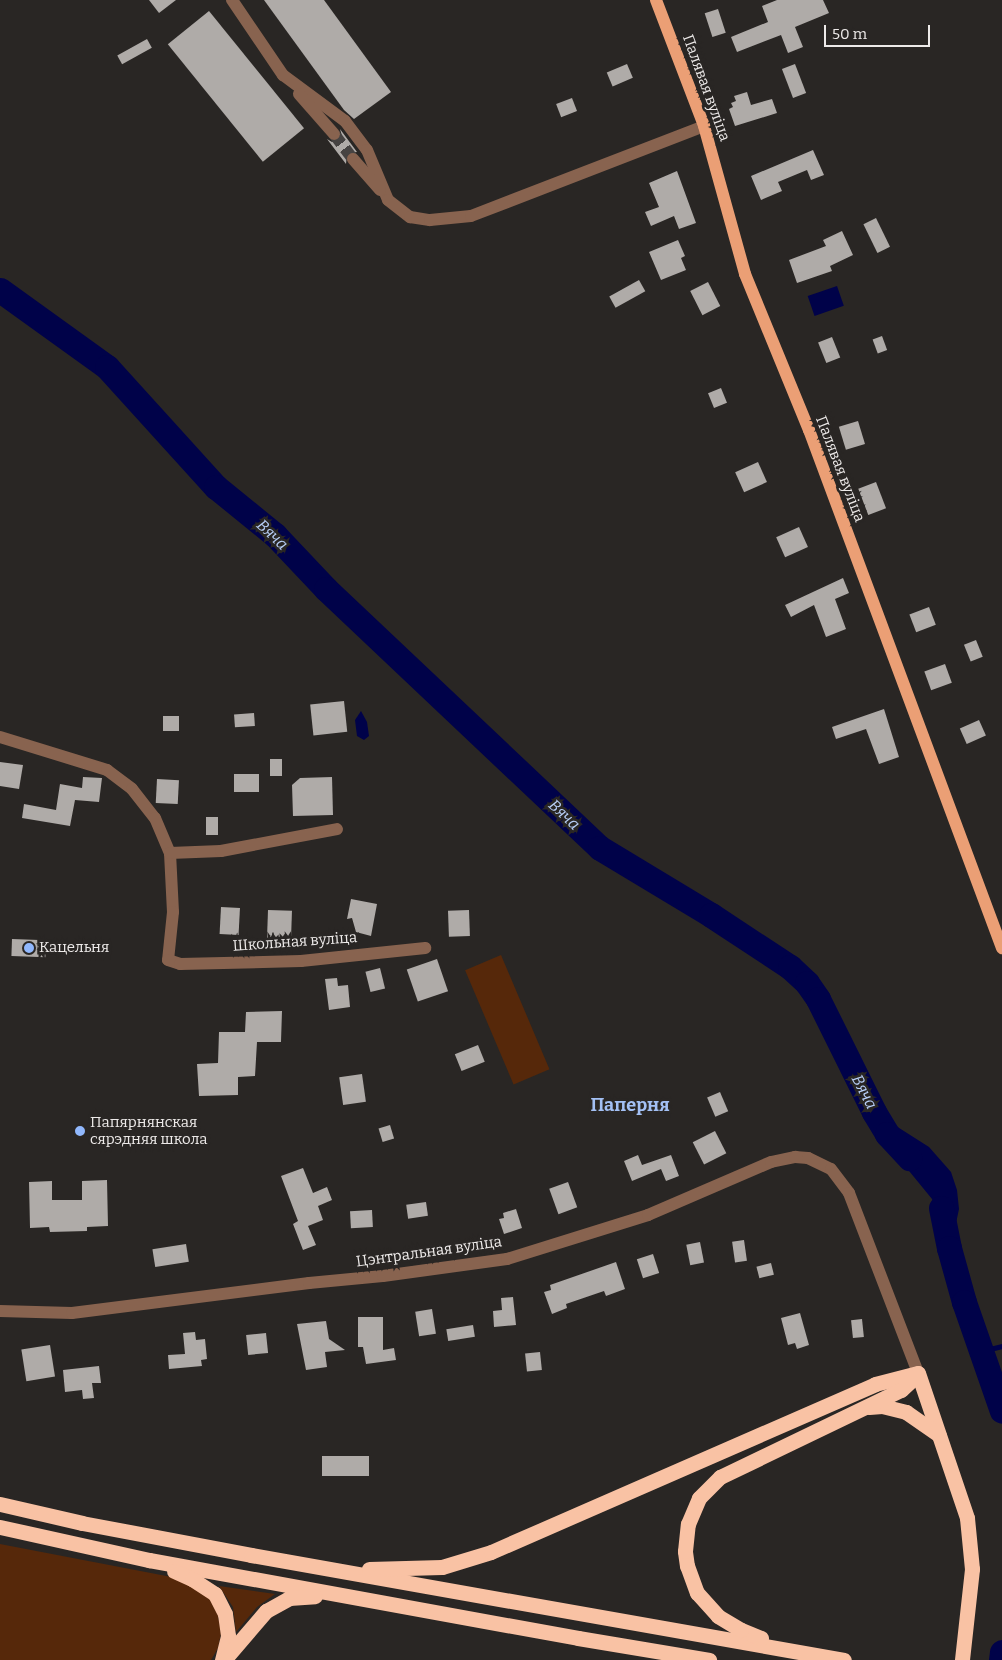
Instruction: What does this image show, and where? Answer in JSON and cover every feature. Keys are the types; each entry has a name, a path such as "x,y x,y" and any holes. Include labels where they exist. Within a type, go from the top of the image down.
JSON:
{"highway":[{"path":"791,1649 741,1630 718,1616 697,1593 687,1566 685,1551 688,1524 699,1498 720,1477 901,1390 918,1374"},
{"path":"918,1374 940,1435 966,1518 970,1544 970,1601 962,1660"},
{"path":"338,1571 442,1567 491,1552 875,1384 918,1374"},
{"path":"863,1408 882,1406 896,1408 923,1421 940,1435"},
{"path":"0,1504 82,1523 338,1571 791,1649 844,1660"},
{"path":"0,1527 150,1560 709,1660"},
{"path":"150,1560 192,1579 215,1594 225,1614 228,1636 223,1660"},
{"path":"223,1660 266,1611 289,1598 307,1596 349,1597"}],"main road":[{"name":"Палявая вуліца","path":"656,0 704,126 745,274 816,449 1002,948"}],"street":[{"path":"232,0 283,74 334,134"},
{"path":"283,74 345,121 367,150 388,200"},
{"path":"353,158 388,200 410,217 430,220 471,216 704,126"},
{"path":"0,737 107,770 132,789 155,818 170,853 220,851 337,829"},
{"name":"Школьная вуліца","path":"170,853 173,912 168,960 180,964 301,961 424,948"},
{"name":"Цэнтральная вуліца","path":"0,1311 72,1313 309,1283 383,1276 507,1258 648,1215 771,1162 795,1157 819,1162 840,1178 863,1224 918,1374"}],"shaded area":[{"path":"837,286 844,306 815,316 808,296"},
{"path":"361,711 367,722 369,736 364,740 357,736 355,720"},
{"path":"501,955 549,1069 514,1084 465,970"},
{"path":"874,1112 929,1147 951,1172 957,1190 959,1209 955,1228 948,1241 932,1199 896,1155 887,1134"},
{"path":"0,1544 182,1579 209,1596 216,1604 221,1633 218,1648 211,1660 0,1660"},
{"path":"219,1586 275,1594 257,1607 236,1632 233,1607"}],"building":[{"path":"149,0 176,0 159,13"},
{"path":"264,0 324,0 391,92 354,119 344,110"},
{"path":"777,0 823,0 829,13 795,27 803,47 788,53 781,35 737,52 731,37 768,22 762,6"},
{"path":"718,9 726,33 712,37 705,13"},
{"path":"209,11 304,128 263,162 168,44"},
{"path":"147,39 152,48 122,64 117,55"},
{"path":"627,64 633,78 613,86 607,73"},
{"path":"795,64 806,93 793,98 782,69"},
{"path":"747,92 751,105 772,99 777,113 735,126 729,109 733,107 731,103 736,101 734,96"},
{"path":"572,98 577,111 561,117 556,104"},
{"path":"340,129 357,152 347,153 346,164 327,139 332,142 339,140 342,136"},
{"path":"813,150 824,175 811,180 807,170 778,182 782,191 761,200 751,176"},
{"path":"677,171 696,223 679,229 674,216 651,226 645,212 659,207 649,183"},
{"path":"876,218 890,247 877,253 863,224"},
{"path":"842,231 853,255 830,266 832,271 797,283 789,260 826,246 823,240"},
{"path":"678,240 685,256 681,258 686,270 661,280 649,252"},
{"path":"639,280 645,291 616,308 609,296"},
{"path":"708,282 720,306 702,315 690,291"},
{"path":"882,336 887,350 878,354 873,339"},
{"path":"832,337 840,357 826,363 818,343"},
{"path":"721,388 727,403 714,408 708,393"},
{"path":"858,421 865,444 846,450 839,427"},
{"path":"758,462 767,482 744,492 735,472"},
{"path":"876,482 886,508 868,515 858,489"},
{"path":"799,527 808,547 785,557 776,537"},
{"path":"843,578 849,593 835,599 846,629 826,637 814,605 791,617 785,605"},
{"path":"929,607 936,625 916,632 909,615"},
{"path":"976,640 983,657 971,662 964,645"},
{"path":"945,664 952,683 931,690 924,672"},
{"path":"344,701 347,732 313,735 310,705"},
{"path":"884,709 899,757 879,764 866,729 836,739 832,727"},
{"path":"254,713 255,726 235,727 234,714"},
{"path":"163,716 179,716 179,731 163,731"},
{"path":"979,720 986,736 967,744 960,729"},
{"path":"270,759 282,759 282,776 270,776"},
{"path":"0,762 23,765 19,789 0,786"},
{"path":"234,774 259,774 259,792 234,792"},
{"path":"83,777 102,778 99,802 75,800 70,826 22,818 24,804 56,810 60,784 82,788"},
{"path":"332,777 333,815 293,816 292,785 300,778"},
{"path":"157,779 179,780 178,804 156,803"},
{"path":"206,817 218,817 218,835 206,835"},
{"path":"351,899 377,904 371,936 356,932 352,918 347,919"},
{"path":"221,907 240,908 239,935 220,934"},
{"path":"268,910 292,911 291,940 267,939"},
{"path":"469,910 470,936 449,937 448,911"},
{"name":"Кацельня","path":"12,939 46,940 45,957 11,956"},
{"path":"437,959 448,991 418,1002 407,969"},
{"path":"380,968 385,988 371,992 365,972"},
{"path":"337,978 338,986 348,985 350,1007 329,1010 325,979"},
{"path":"282,1011 281,1042 257,1042 255,1076 238,1077 238,1095 199,1096 197,1064 218,1063 219,1032 245,1032 246,1012"},
{"path":"478,1045 485,1062 462,1071 455,1054"},
{"path":"362,1074 366,1102 343,1105 339,1077"},
{"path":"720,1092 728,1111 715,1117 707,1097"},
{"path":"390,1125 394,1138 383,1142 379,1129"},
{"path":"715,1131 726,1153 704,1165 693,1142"},
{"path":"638,1155 642,1165 671,1155 679,1176 666,1181 661,1169 632,1181 624,1161"},
{"path":"303,1168 313,1193 327,1187 332,1200 318,1206 323,1220 308,1226 316,1245 303,1250 293,1224 298,1221 281,1176"},
{"path":"107,1180 108,1226 87,1227 87,1231 50,1232 49,1227 30,1228 29,1182 52,1181 52,1200 82,1200 82,1181"},
{"path":"568,1182 577,1207 558,1214 549,1189"},
{"path":"426,1202 428,1216 408,1219 406,1205"},
{"path":"516,1209 522,1228 504,1234 499,1219 504,1218 503,1213"},
{"path":"372,1210 373,1227 351,1228 350,1211"},
{"path":"744,1240 747,1261 735,1262 732,1242"},
{"path":"700,1242 704,1263 690,1265 686,1245"},
{"path":"186,1244 189,1262 155,1267 152,1249"},
{"path":"653,1254 659,1273 643,1278 637,1259"},
{"path":"616,1262 625,1289 606,1296 604,1291 566,1304 567,1308 552,1314 544,1292 551,1290 550,1285"},
{"path":"771,1263 774,1275 759,1278 756,1267"},
{"path":"513,1297 516,1325 494,1327 493,1311 502,1310 501,1298"},
{"path":"432,1309 436,1334 419,1336 415,1312"},
{"path":"800,1313 809,1345 797,1349 795,1343 788,1345 781,1318"},
{"path":"358,1317 383,1317 383,1350 394,1348 396,1360 366,1364 363,1347 358,1347"},
{"path":"862,1319 864,1337 853,1338 851,1320"},
{"path":"326,1321 329,1339 345,1350 325,1352 327,1367 306,1370 297,1324"},
{"path":"473,1325 475,1337 448,1341 446,1329"},
{"path":"195,1332 196,1340 205,1339 207,1359 201,1360 202,1366 169,1369 168,1355 185,1354 183,1333"},
{"path":"266,1333 268,1353 248,1355 246,1335"},
{"path":"50,1345 55,1377 26,1381 21,1350"},
{"path":"540,1352 542,1370 527,1371 525,1354"},
{"path":"99,1366 101,1383 92,1383 94,1398 83,1399 82,1390 65,1392 63,1370"},
{"path":"322,1456 369,1456 369,1476 322,1476"}],"waterway":[{"name":"Вяча","path":"0,290 107,367 216,487 275,535 326,589 600,848 711,915 790,967 807,983 818,999 874,1112 887,1134 909,1158"},
{"name":"Вяча","path":"941,1208 949,1248 964,1302 1002,1411"},
{"path":"982,1351 1002,1346"},
{"name":"Вяча","path":"1001,1660 1002,1652"}],"tunnel":[{"path":"334,134 353,159"}],"place":[{"name":"Кацельня","path":"29,948"},
{"name":"Папярнянская сярэдняя школа","path":"80,1131"}],"district":[{"name":"Паперня","path":"630,1105"}]}
